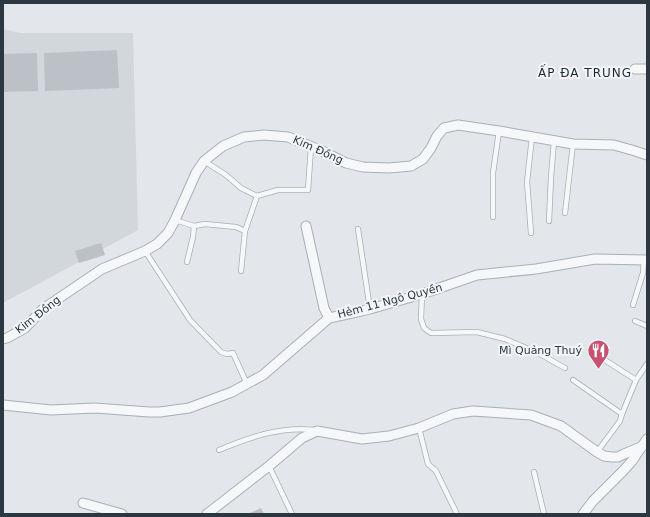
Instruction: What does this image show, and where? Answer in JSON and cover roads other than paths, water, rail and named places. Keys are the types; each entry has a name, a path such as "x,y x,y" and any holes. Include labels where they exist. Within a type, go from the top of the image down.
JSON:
{"street":[{"path":"635,69 647,69"},
{"name":"Kim Đồng","path":"3,339 25,328 43,309 102,269 145,251 157,244 168,233 196,173 204,161 223,146 244,136 264,135 288,137 346,163 363,167 389,168 410,166 423,159 437,136 444,128 458,126 554,142 614,145 647,155"},
{"path":"306,226 324,308 329,318"},
{"name":"Hẻm 11 Ngô Quyền","path":"3,405 52,410 95,408 160,412 189,408 232,392 263,375 329,318 370,309 422,294 476,275 536,269 595,259 645,260"},
{"path":"207,514 269,466 302,438 317,430 362,439 389,436 419,428 453,414 473,411 531,415 560,426 604,456 618,457 645,443"},
{"path":"583,514 593,501 632,461 645,443"},
{"path":"83,502 122,514"}],"lane":[{"path":"492,217 493,173 499,132"},
{"path":"531,232 527,182 532,138"},
{"path":"550,221 551,177 554,142"},
{"path":"565,213 573,144"},
{"path":"204,161 226,175 241,188 257,196 278,190 308,190 311,146"},
{"path":"241,271 246,232 257,196"},
{"path":"175,220 194,226 205,224 236,227 246,232"},
{"path":"187,262 194,226"},
{"path":"358,229 370,309"},
{"path":"145,251 190,320 221,352 227,354 233,353 247,384"},
{"path":"633,304 643,273 645,260"},
{"path":"422,294 421,319 424,328 431,332 476,332 505,339 538,353 564,368"},
{"path":"635,321 647,326"},
{"path":"600,358 636,380"},
{"path":"597,452 619,423 636,380 647,364"},
{"path":"572,380 622,414"},
{"path":"419,428 428,464 436,471 457,514"},
{"path":"219,450 246,439 287,429 317,430"},
{"path":"269,466 292,514"},
{"path":"534,472 544,514"}],"place":[{"name":"Mì Quảng Thuý","path":"598,370"}],"district":[{"name":"ẤP ĐA TRUNG","path":"585,73"}]}
